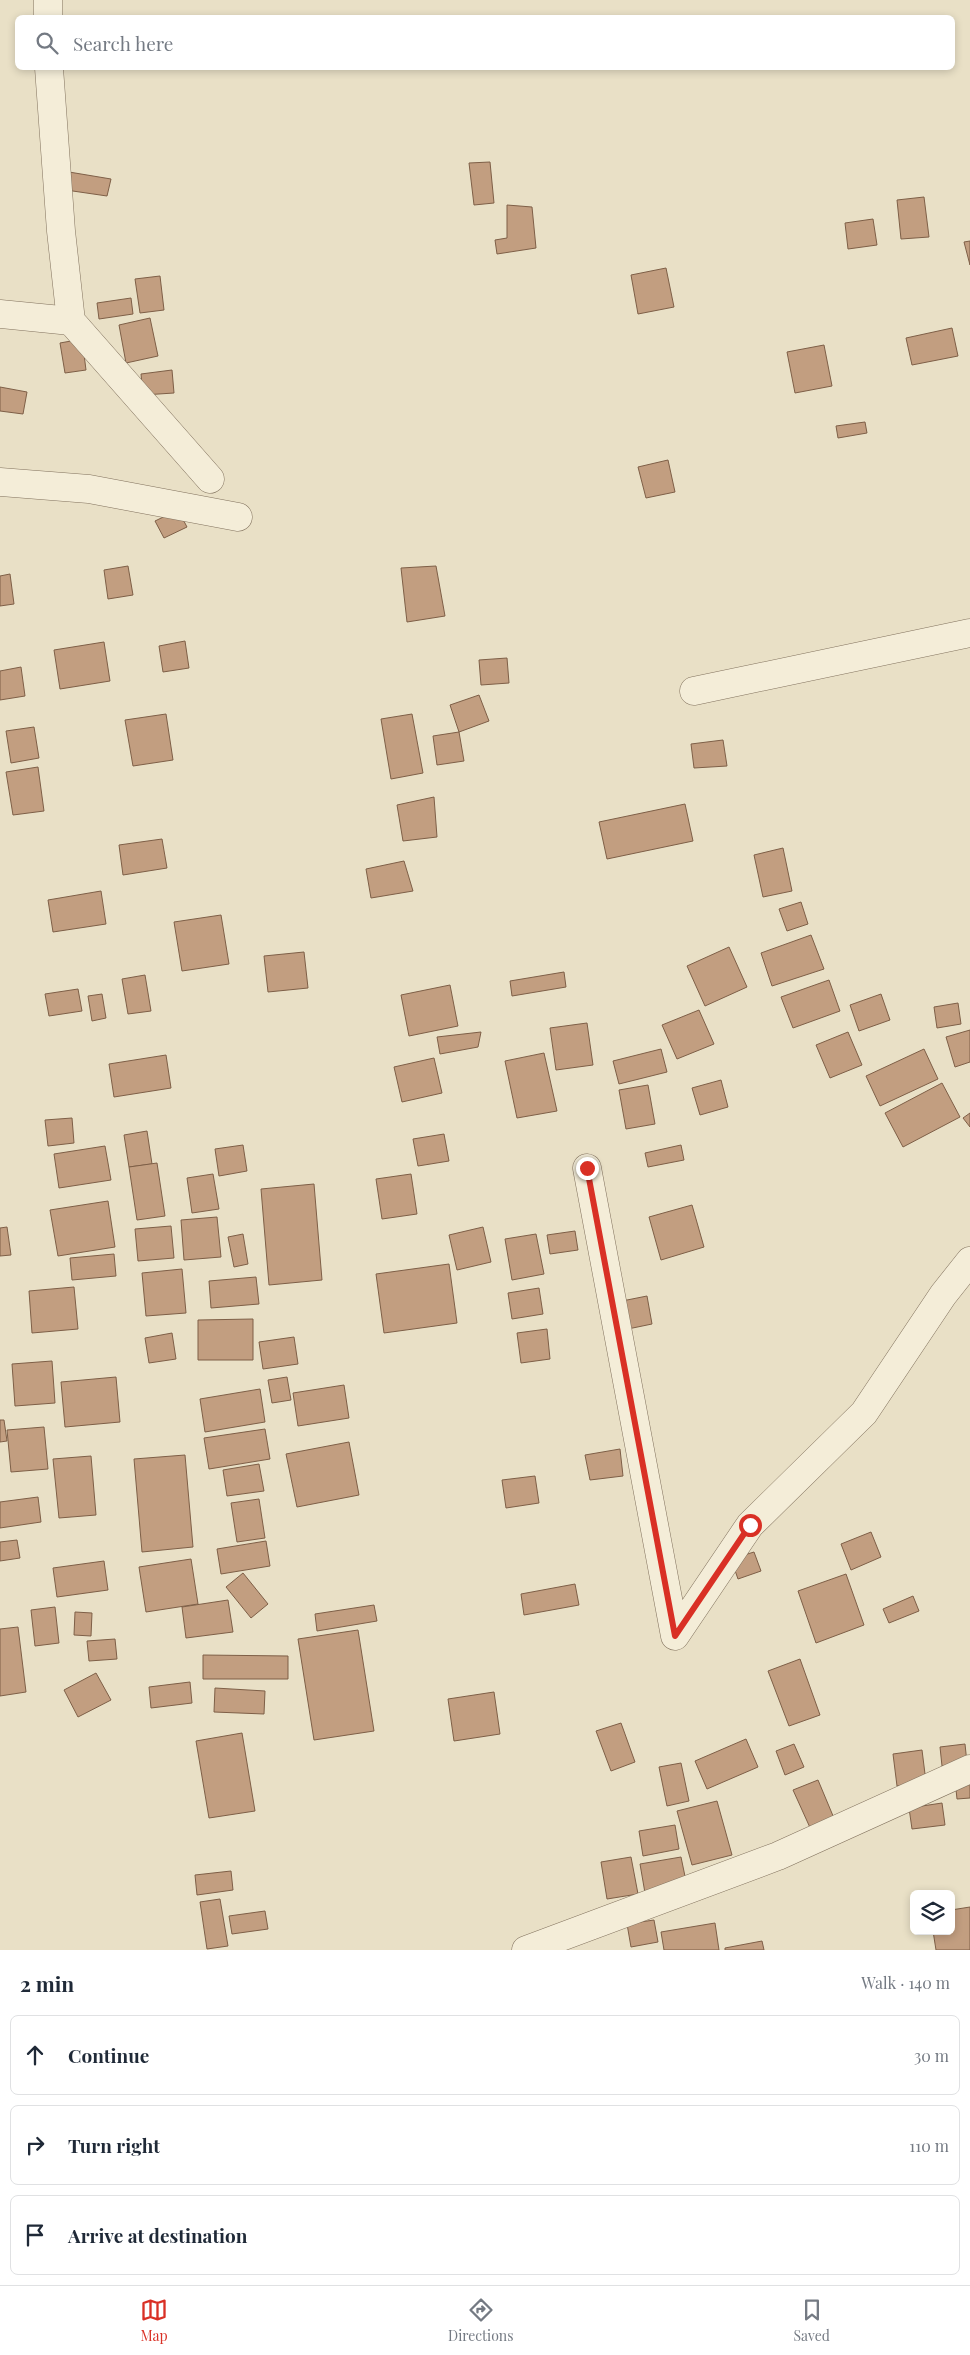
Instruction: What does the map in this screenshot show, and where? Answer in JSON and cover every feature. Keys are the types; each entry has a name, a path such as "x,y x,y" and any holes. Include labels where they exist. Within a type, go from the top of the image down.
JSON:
{"street":[{"path":"48,0 48,15"},
{"path":"50,70 61,231 71,321 210,479"},
{"path":"0,314 71,321"},
{"path":"0,482 89,489 238,517"},
{"path":"694,691 970,634"},
{"path":"587,1168 675,1636 750,1525 864,1413 943,1295 970,1261"},
{"path":"526,1950 778,1856 970,1769"}],"building":[{"path":"490,162 494,203 474,205 469,163"},
{"path":"63,171 111,179 107,196 59,189"},
{"path":"924,197 929,237 901,239 897,200"},
{"path":"507,205 532,207 536,248 497,254 495,240 507,238"},
{"path":"873,219 877,245 848,249 845,223"},
{"path":"970,241 970,265 964,242"},
{"path":"666,268 674,307 638,314 631,275"},
{"path":"160,276 164,310 140,313 135,279"},
{"path":"131,298 133,314 99,319 97,303"},
{"path":"150,318 158,356 126,363 119,325"},
{"path":"952,328 958,356 912,365 906,338"},
{"path":"82,339 86,370 65,373 60,343"},
{"path":"824,345 832,386 795,393 787,352"},
{"path":"172,370 174,393 143,395 141,374"},
{"path":"0,387 27,392 23,414 0,411"},
{"path":"865,422 867,433 838,438 836,426"},
{"path":"668,460 675,492 646,498 638,467"},
{"path":"178,510 187,527 164,538 155,521"},
{"path":"128,566 133,595 108,599 104,570"},
{"path":"436,566 445,616 407,622 401,568"},
{"path":"10,574 14,604 0,606 0,576"},
{"path":"185,641 189,668 163,672 159,646"},
{"path":"104,642 110,681 60,689 54,650"},
{"path":"507,658 509,683 481,685 479,660"},
{"path":"21,667 25,696 0,700 0,671"},
{"path":"479,695 489,721 459,732 450,705"},
{"path":"166,714 173,760 133,766 125,720"},
{"path":"412,714 423,773 391,779 381,719"},
{"path":"34,727 39,758 11,763 6,731"},
{"path":"459,732 464,761 437,765 433,736"},
{"path":"723,740 727,766 694,768 691,744"},
{"path":"38,767 44,811 13,815 6,772"},
{"path":"434,797 437,837 403,841 397,805"},
{"path":"685,804 693,841 607,859 599,822"},
{"path":"162,839 167,868 123,875 119,845"},
{"path":"783,848 792,891 763,897 754,855"},
{"path":"404,861 413,891 371,898 366,869"},
{"path":"101,891 106,924 53,932 48,900"},
{"path":"801,902 808,924 787,931 779,909"},
{"path":"221,915 229,964 182,971 174,922"},
{"path":"811,935 824,969 772,986 761,953"},
{"path":"729,947 747,987 705,1006 687,966"},
{"path":"304,952 308,988 268,992 264,956"},
{"path":"564,972 566,987 512,996 510,981"},
{"path":"145,975 151,1011 128,1014 122,979"},
{"path":"829,980 840,1011 793,1028 781,997"},
{"path":"450,985 458,1026 409,1036 401,995"},
{"path":"78,989 82,1011 49,1016 45,994"},
{"path":"102,994 106,1018 92,1021 88,996"},
{"path":"881,994 890,1020 859,1031 850,1005"},
{"path":"958,1003 961,1024 937,1028 934,1007"},
{"path":"699,1010 714,1044 677,1059 662,1025"},
{"path":"587,1023 593,1065 556,1070 550,1028"},
{"path":"970,1030 970,1062 955,1067 946,1037"},
{"path":"481,1032 478,1047 440,1054 437,1037"},
{"path":"848,1032 862,1065 830,1078 816,1045"},
{"path":"661,1049 667,1072 619,1084 613,1061"},
{"path":"924,1049 938,1079 880,1106 866,1076"},
{"path":"544,1053 557,1111 517,1118 505,1061"},
{"path":"166,1055 171,1088 114,1097 109,1064"},
{"path":"434,1058 442,1093 402,1102 394,1067"},
{"path":"721,1080 728,1107 700,1115 692,1088"},
{"path":"942,1083 960,1117 903,1147 885,1113"},
{"path":"648,1085 655,1124 626,1129 619,1090"},
{"path":"970,1113 970,1127 963,1118"},
{"path":"72,1118 74,1143 48,1146 45,1120"},
{"path":"147,1131 152,1164 129,1167 124,1135"},
{"path":"444,1134 449,1161 418,1166 413,1139"},
{"path":"243,1145 247,1171 219,1176 215,1149"},
{"path":"681,1145 684,1160 648,1167 645,1153"},
{"path":"105,1146 111,1180 59,1188 54,1154"},
{"path":"157,1163 165,1216 137,1220 129,1167"},
{"path":"213,1174 219,1209 192,1213 187,1178"},
{"path":"411,1174 417,1214 382,1219 376,1179"},
{"path":"314,1184 322,1280 269,1285 261,1189"},
{"path":"108,1201 115,1247 58,1256 50,1210"},
{"path":"692,1205 704,1247 661,1260 649,1217"},
{"path":"217,1217 221,1257 184,1260 181,1220"},
{"path":"171,1226 174,1258 138,1261 135,1229"},
{"path":"7,1227 11,1255 0,1256 0,1228"},
{"path":"483,1227 491,1262 457,1270 449,1235"},
{"path":"575,1231 578,1250 550,1254 547,1235"},
{"path":"243,1234 248,1264 234,1267 228,1237"},
{"path":"536,1234 544,1274 512,1280 505,1239"},
{"path":"114,1254 116,1276 72,1280 70,1258"},
{"path":"449,1264 457,1323 384,1333 376,1274"},
{"path":"182,1269 186,1313 146,1316 142,1273"},
{"path":"256,1277 259,1304 211,1308 209,1281"},
{"path":"74,1287 78,1329 32,1333 29,1291"},
{"path":"539,1288 543,1314 512,1319 508,1293"},
{"path":"647,1296 652,1324 623,1330 617,1302"},
{"path":"253,1319 253,1360 198,1360 198,1320"},
{"path":"547,1329 550,1359 521,1363 517,1333"},
{"path":"172,1333 176,1359 149,1363 145,1338"},
{"path":"294,1337 298,1364 263,1369 259,1342"},
{"path":"52,1361 55,1403 15,1406 12,1364"},
{"path":"116,1377 120,1422 65,1427 61,1382"},
{"path":"287,1377 291,1400 272,1403 268,1380"},
{"path":"344,1385 349,1418 298,1426 293,1393"},
{"path":"260,1389 265,1422 205,1432 200,1399"},
{"path":"0,1420 4,1420 7,1441 0,1442"},
{"path":"44,1427 48,1469 11,1472 7,1430"},
{"path":"265,1429 270,1459 209,1469 204,1438"},
{"path":"349,1442 359,1495 297,1507 286,1454"},
{"path":"620,1449 623,1476 590,1480 585,1455"},
{"path":"185,1455 193,1547 142,1552 134,1459"},
{"path":"91,1456 96,1515 59,1518 53,1459"},
{"path":"259,1464 264,1491 227,1496 223,1470"},
{"path":"535,1476 539,1503 506,1508 502,1480"},
{"path":"38,1497 41,1522 0,1528 0,1502"},
{"path":"259,1499 265,1538 237,1542 231,1503"},
{"path":"871,1532 881,1557 851,1570 841,1544"},
{"path":"17,1540 20,1558 0,1561 0,1542"},
{"path":"266,1541 270,1566 221,1574 217,1549"},
{"path":"754,1552 761,1571 738,1579 731,1559"},
{"path":"191,1559 198,1604 146,1612 139,1567"},
{"path":"104,1561 108,1590 57,1597 53,1568"},
{"path":"243,1573 268,1604 251,1618 226,1587"},
{"path":"846,1574 864,1625 816,1643 798,1591"},
{"path":"575,1584 579,1605 524,1615 521,1594"},
{"path":"913,1596 919,1611 889,1623 883,1609"},
{"path":"228,1600 233,1632 186,1638 182,1607"},
{"path":"374,1605 377,1621 317,1631 315,1614"},
{"path":"55,1607 59,1643 35,1646 31,1610"},
{"path":"75,1612 92,1613 91,1636 74,1635"},
{"path":"18,1627 26,1692 0,1696 0,1629"},
{"path":"358,1630 374,1731 314,1740 298,1639"},
{"path":"115,1639 117,1659 89,1661 87,1641"},
{"path":"203,1655 288,1656 288,1679 203,1679"},
{"path":"800,1659 820,1715 789,1726 768,1671"},
{"path":"96,1673 111,1700 78,1717 64,1690"},
{"path":"190,1682 192,1703 151,1708 149,1687"},
{"path":"215,1688 265,1691 264,1714 214,1712"},
{"path":"494,1692 500,1734 454,1741 448,1699"},
{"path":"621,1723 635,1762 611,1771 596,1731"},
{"path":"242,1733 255,1811 209,1818 196,1741"},
{"path":"746,1739 758,1767 707,1789 695,1761"},
{"path":"794,1744 804,1767 785,1775 776,1751"},
{"path":"965,1744 967,1763 942,1766 940,1747"},
{"path":"922,1750 926,1782 897,1786 893,1754"},
{"path":"681,1763 689,1801 667,1806 659,1767"},
{"path":"970,1779 970,1798 957,1799 955,1780"},
{"path":"818,1780 836,1823 812,1832 793,1790"},
{"path":"717,1801 732,1855 692,1865 677,1811"},
{"path":"942,1803 945,1825 912,1829 909,1808"},
{"path":"675,1825 679,1849 643,1856 639,1831"},
{"path":"631,1857 638,1894 607,1899 601,1862"},
{"path":"681,1857 687,1886 645,1893 640,1864"},
{"path":"231,1871 233,1890 197,1895 195,1875"},
{"path":"220,1899 228,1946 207,1949 200,1902"},
{"path":"970,1907 970,1950 936,1950 934,1935 955,1935 955,1909"},
{"path":"265,1911 268,1929 232,1934 229,1916"},
{"path":"654,1920 658,1942 631,1947 627,1924"},
{"path":"715,1923 719,1950 664,1950 661,1932"},
{"path":"762,1941 764,1950 725,1950 725,1948"}],"route":[{"path":"587,1168 675,1636 750,1525"}]}
